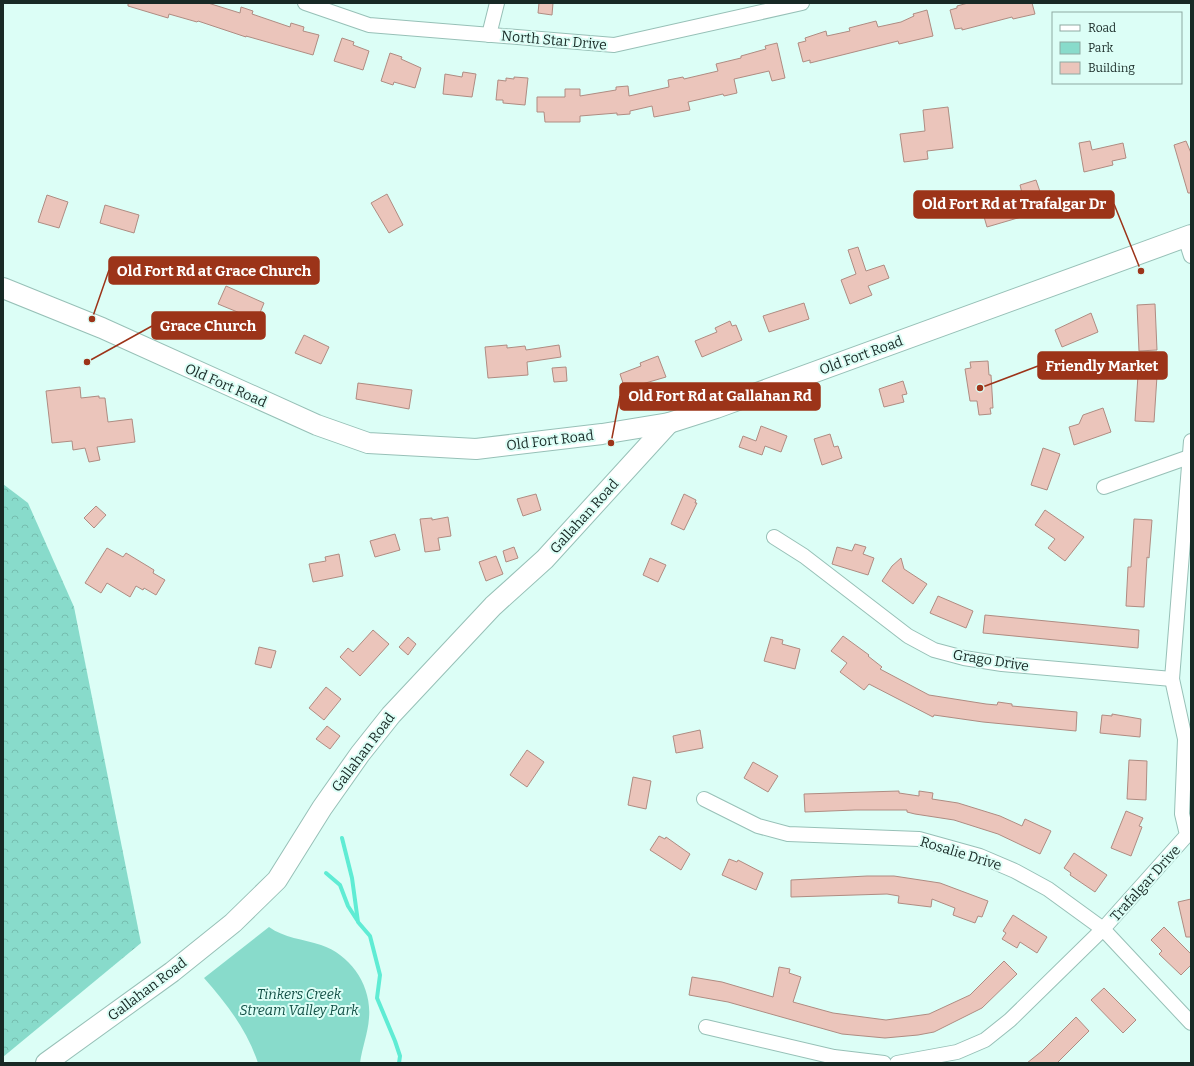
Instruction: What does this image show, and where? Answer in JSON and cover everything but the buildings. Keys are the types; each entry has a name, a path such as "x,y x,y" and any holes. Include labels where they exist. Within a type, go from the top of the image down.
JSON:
{"main road":[{"name":"Old Fort Road","path":"3,288 102,328 317,425 368,443 476,450 602,434 669,423 716,408 1188,236"},
{"name":"Gallahan Road","path":"46,1063 172,972 233,923 277,880 326,802 360,754 391,715 493,606 545,559 669,423"}],"street":[{"name":"North Star Drive","path":"305,3 369,25 614,45 802,3"},
{"path":"489,35 497,3"},
{"path":"1188,236 1191,256"},
{"name":"Trafalgar Drive","path":"897,1063 957,1052 985,1040 1010,1020 1103,929 1189,836 1182,814 1185,739 1172,679 1191,442"},
{"path":"1104,487 1189,457"},
{"name":"Grago Drive","path":"774,537 804,556 908,636 934,650 964,658 1002,664 1172,679"},
{"name":"Rosalie Drive","path":"704,798 758,826 788,834 918,839 980,856 1015,871 1048,888 1103,929 1191,1023"},
{"path":"706,1027 834,1057 884,1063"}],"green space":[{"path":"3,484 28,503 74,607 141,943 3,1057"},
{"name":"Tinkers Creek Stream Valley Park","path":"269,927 281,934 321,945 332,950 342,956 357,973 367,994 369,1006 369,1018 360,1063 258,1063 248,1039 236,1018 204,978"}],"waterway":[{"path":"342,838 352,878 358,922 370,936 380,975 377,998 395,1041 400,1056 399,1063"},
{"path":"326,873 340,885 348,906 357,920"}],"place":[{"name":"Old Fort Rd at Trafalgar Dr","path":"1141,271"},
{"name":"Old Fort Rd at Grace Church","path":"92,319"},
{"name":"Grace Church","path":"87,362"},
{"name":"Friendly Market","path":"980,388"},
{"name":"Old Fort Rd at Gallahan Rd","path":"611,443"}]}
